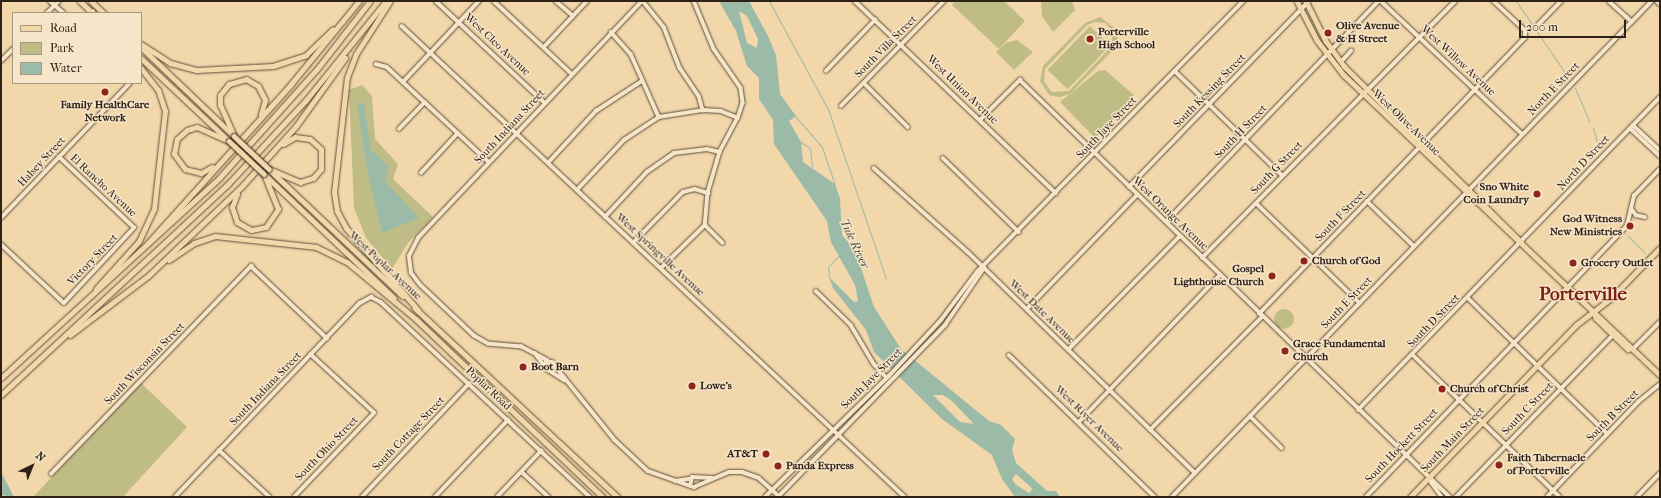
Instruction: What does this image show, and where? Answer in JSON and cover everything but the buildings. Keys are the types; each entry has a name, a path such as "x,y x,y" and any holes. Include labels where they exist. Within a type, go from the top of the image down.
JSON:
{"highway":[{"path":"142,47 170,63 197,70 281,65 306,55 360,1"},
{"path":"1,378 183,214 272,120 370,1"},
{"path":"149,275 242,186 277,148 314,102 386,1"},
{"path":"390,1 356,54 347,77 334,192 337,211 346,228 418,310"},
{"path":"131,262 252,127 353,8"},
{"path":"1,395 51,347 157,254 227,185 366,27"},
{"path":"86,301 139,241 154,209 165,111 158,90 142,69"},
{"path":"234,136 219,100 223,90 233,81 250,81 264,95 263,109 252,127"},
{"path":"221,160 206,171 190,172 176,161 175,143 182,132 197,127 229,141"},
{"path":"269,169 300,182 312,178 321,169 321,149 310,139 295,137 277,148"},
{"path":"242,186 233,202 234,217 246,228 266,227 278,209 264,174"},
{"path":"51,347 194,243 209,237 229,236 310,246 346,262 418,321"}],"main road":[{"path":"80,1 93,12"},
{"path":"91,1 103,12"},
{"name":"West Olive Avenue","path":"1298,1 1305,4 1329,53 1365,91 1400,120 1424,143 1468,191"},
{"name":"West Olive Avenue","path":"1305,4 1329,53 1341,62 1384,114 1419,148 1468,191 1594,311"},
{"name":"West Poplar Avenue","path":"142,47 418,310 618,497"},
{"name":"West Poplar Avenue","path":"142,59 603,497"},
{"path":"1384,114 1400,120"},
{"name":"South Main Street","path":"1410,497 1537,366 1660,248"},
{"path":"1594,311 1613,335 1633,350"},
{"path":"1594,311 1660,375"}],"street":[{"path":"50,1 63,12"},
{"path":"48,12 59,1"},
{"name":"West Cleo Avenue","path":"436,1 546,103"},
{"path":"403,82 479,1"},
{"path":"494,1 572,74"},
{"path":"556,1 573,16"},
{"path":"544,47 587,1"},
{"path":"642,1 664,27 680,68 699,96 703,110"},
{"name":"South Indiana Street","path":"535,353 522,347 488,344 474,336 411,273 409,256 418,238 611,32 642,1"},
{"path":"661,268 705,225 708,193 720,152 738,118 743,102 741,88 714,49 694,1"},
{"name":"West Union Avenue","path":"855,1 1056,193"},
{"name":"South Villa Street","path":"841,106 944,1"},
{"name":"South Jaye Street","path":"765,497 888,377 918,345 984,268 1243,1"},
{"name":"West Willow Avenue","path":"1380,1 1522,134"},
{"name":"South H Street","path":"1166,222 1380,1"},
{"name":"South G Street","path":"1202,258 1282,175 1455,1"},
{"name":"South F Street","path":"1150,430 1261,315 1367,201 1525,38 1525,31 1493,1"},
{"path":"1538,25 1562,1"},
{"path":"1609,1 1632,22"},
{"name":"North E Street","path":"1468,191 1652,1"},
{"path":"1657,1 1660,4"},
{"name":"South Kessing Street","path":"1129,187 1305,4"},
{"path":"826,70 875,20"},
{"name":"West Springville Avenue","path":"402,26 905,497"},
{"path":"611,32 631,54 659,117"},
{"path":"1,61 12,50"},
{"path":"1341,62 1351,51"},
{"path":"376,64 387,67 489,162"},
{"path":"1175,71 1282,175"},
{"name":"West Orange Avenue","path":"980,120 1020,80 1096,153 1137,196 1166,222 1261,315 1304,359 1429,479"},
{"path":"548,163 596,111 642,81"},
{"path":"864,82 908,127"},
{"name":"Halsey Street","path":"1,218 129,84"},
{"name":"North D Street","path":"1521,242 1660,97"},
{"path":"399,129 425,102"},
{"path":"577,190 624,140 659,117 703,110 738,118"},
{"path":"1632,126 1660,150"},
{"path":"1632,126 1660,156"},
{"path":"421,173 458,133"},
{"path":"606,217 647,172 674,153 707,149 720,152"},
{"name":"El Rancho Avenue","path":"59,157 134,228"},
{"path":"943,158 1019,232"},
{"name":"West Date Avenue","path":"874,168 984,268 1195,473"},
{"name":"South Hockett Street","path":"1366,497 1627,226 1630,207 1634,196 1660,169"},
{"path":"633,243 684,192 695,189 708,193"},
{"name":"South E Street","path":"1172,497 1468,191"},
{"path":"1027,309 1137,196"},
{"path":"1367,201 1414,246"},
{"path":"1256,203 1360,303"},
{"path":"1630,207 1636,215 1645,217"},
{"path":"705,225 723,243"},
{"name":"Victory Street","path":"1,244 64,302 134,228"},
{"path":"1068,350 1180,236"},
{"name":"South D Street","path":"1358,410 1521,242"},
{"name":"South Wisconsin Street","path":"52,474 251,266 327,338"},
{"name":"South Jaye Street","path":"779,497 892,382 945,325 984,268"},
{"path":"1079,422 1220,275"},
{"path":"816,291 851,325 874,364 888,377"},
{"name":"South Indiana Street","path":"175,497 360,303 371,297"},
{"name":"Poplar Road","path":"371,297 381,302 589,497"},
{"path":"1468,298 1607,433"},
{"path":"1633,350 1660,322"},
{"name":"South C Street","path":"1456,497 1613,335"},
{"path":"535,353 554,366 565,381 642,466 674,481 690,486 698,485 712,478"},
{"path":"535,353 550,371 565,381"},
{"name":"South Ohio Street","path":"294,497 374,413 311,354"},
{"name":"West River Avenue","path":"1009,355 1155,497"},
{"path":"1413,355 1560,497"},
{"path":"544,365 548,361"},
{"path":"550,371 554,366"},
{"name":"South Cottage Street","path":"362,497 469,384"},
{"name":"South B Street","path":"1547,497 1607,433 1660,384"},
{"path":"1250,416 1282,448"},
{"path":"435,497 508,420"},
{"path":"220,450 270,497"},
{"path":"497,497 541,451"},
{"path":"522,472 549,497"},
{"path":"674,481 712,478 742,472 758,478 779,497"},
{"path":"1637,497 1660,473"},
{"path":"690,479 690,486"},
{"path":"697,479 698,485"},
{"path":"1429,479 1442,497"},
{"path":"1429,479 1450,497"}],"green space":[{"path":"955,1 1004,1 1025,21 999,49 952,5"},
{"path":"1041,1 1072,1 1075,10 1053,32 1042,16"},
{"path":"1100,17 1118,31 1117,46 1070,94 1060,97 1049,95 1040,81 1043,66 1085,23","holes":["1095,22 1105,23 1112,30 1112,46 1069,91 1052,92 1044,82 1045,69 1087,25"]},
{"path":"1090,26 1110,45 1068,89 1048,70"},
{"path":"1017,40 1033,52 1014,70 996,52 1006,43"},
{"path":"1105,70 1134,95 1123,107 1125,111 1095,138 1060,102 1098,71"},
{"path":"362,85 372,96 375,139 398,164 393,179 433,217 408,243 392,269 366,238 354,208 349,90"},
{"path":"1284,309 1291,312 1294,319 1291,326 1284,329 1277,326 1274,319 1277,312"},
{"path":"141,383 187,427 123,497 33,497"}],"water":[{"path":"719,1 749,1 768,36 776,55 780,94 796,116 789,121 801,142 803,162 835,184 840,199 842,235 855,250 874,307 901,349 989,421 1001,425 1015,439 1012,450 1016,463 1047,491 1056,491 1060,497 1015,497 1002,479 992,455 942,419 874,352 866,330 833,288 829,277 854,302 858,301 855,285 831,242 827,221 774,144 773,120 759,99 759,78 747,66 736,31","holes":["739,11 747,16 758,39 757,48 747,43","933,395 943,395 952,401 974,424 960,422","1016,474 1033,489 1029,493 1015,484 1012,479"]},
{"path":"357,102 364,104 371,150 389,166 385,181 419,218 382,233 367,170"},
{"path":"1,472 14,497 1,495"}],"waterway":[{"path":"769,1 828,109 886,278"},
{"path":"1516,1 1568,77"},
{"path":"1575,88 1589,121"},
{"path":"795,116 822,147 835,184"},
{"path":"1593,128 1599,149"},
{"path":"801,142 810,148 812,167"},
{"path":"1627,235 1645,253"},
{"path":"829,277 828,267 840,254"}],"place":[{"name":"Olive Avenue & H Street","path":"1328,33"},
{"name":"Porterville High School","path":"1090,39"},
{"name":"Family HealthCare Network","path":"105,92"},
{"name":"Sno White Coin Laundry","path":"1537,194"},
{"name":"God Witness New Ministries","path":"1630,226"},
{"name":"Church of God","path":"1304,261"},
{"name":"Grocery Outlet","path":"1573,263"},
{"name":"Gospel Lighthouse Church","path":"1272,276"},
{"name":"Grace Fundamental Church","path":"1285,351"},
{"name":"Boot Barn","path":"523,367"},
{"name":"Lowe's","path":"692,386"},
{"name":"Church of Christ","path":"1442,389"},
{"name":"AT&T","path":"766,454"},
{"name":"Faith Tabernacle of Porterville","path":"1499,465"},
{"name":"Panda Express","path":"778,466"}],"district":[{"name":"Porterville","path":"1583,295"}],"water label":[{"name":"Tule River","path":"854,244"}]}
